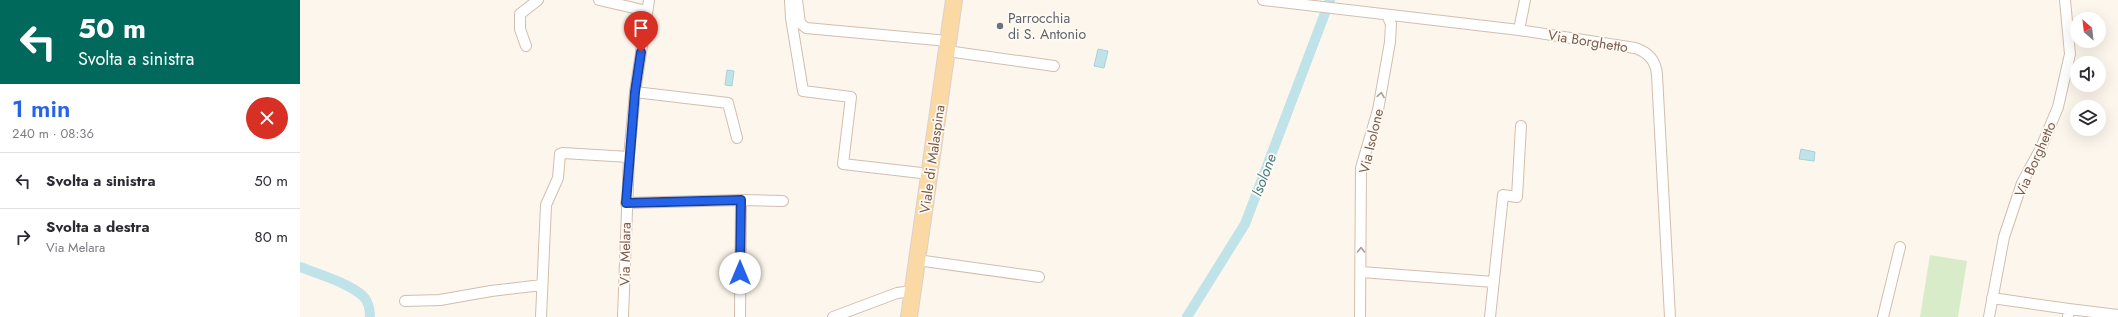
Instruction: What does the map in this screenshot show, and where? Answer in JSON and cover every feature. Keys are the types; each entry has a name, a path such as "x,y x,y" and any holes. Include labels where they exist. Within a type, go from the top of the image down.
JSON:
{"main road":[{"name":"Viale di Malaspina","path":"909,317 954,0"}],"street":[{"path":"526,46 520,29 520,14 538,0"},
{"path":"599,0 647,11"},
{"name":"Via Melara","path":"623,317 626,203 629,156 635,92 649,0"},
{"path":"790,0 791,18 803,90 852,97 843,164 930,174"},
{"path":"797,0 800,23 806,28 947,46 1054,66"},
{"name":"Via Borghetto","path":"1263,0 1519,30 1634,48 1646,52 1653,61 1657,75 1670,317"},
{"path":"1519,30 1525,0"},
{"name":"Via Borghetto","path":"1989,317 2004,237 2022,183 2041,148 2058,107 2070,54 2065,0"},
{"name":"Via Isolone","path":"1360,317 1362,168 1378,110 1390,42 1391,24 1387,15"},
{"path":"635,92 728,104 737,138"},
{"path":"1490,317 1504,196 1517,197 1521,126"},
{"path":"541,317 546,205 558,178 560,154 629,156"},
{"path":"740,317 741,200"},
{"path":"626,203 741,200 782,201"},
{"path":"1883,317 1900,247"},
{"path":"918,260 1039,277"},
{"path":"1361,272 1494,282"},
{"path":"405,301 440,300 542,285"},
{"path":"833,317 897,293 913,291"},
{"path":"1992,298 2069,313 2118,314"}],"green space":[{"path":"1930,255 1967,261 1958,317 1920,317"}],"water":[{"path":"1098,49 1108,51 1104,68 1094,66"},
{"path":"727,70 734,71 732,86 725,85"},
{"path":"1801,149 1815,152 1814,161 1799,159"}],"waterway":[{"name":"Isolone","path":"1187,317 1245,224 1330,0"},
{"path":"300,267 333,279 357,291 366,300 370,317"}],"place":[{"name":"Parrocchia di S. Antonio","path":"1000,26"}],"route":[{"path":"641,52 635,92 626,203 741,200 740,273"}]}
